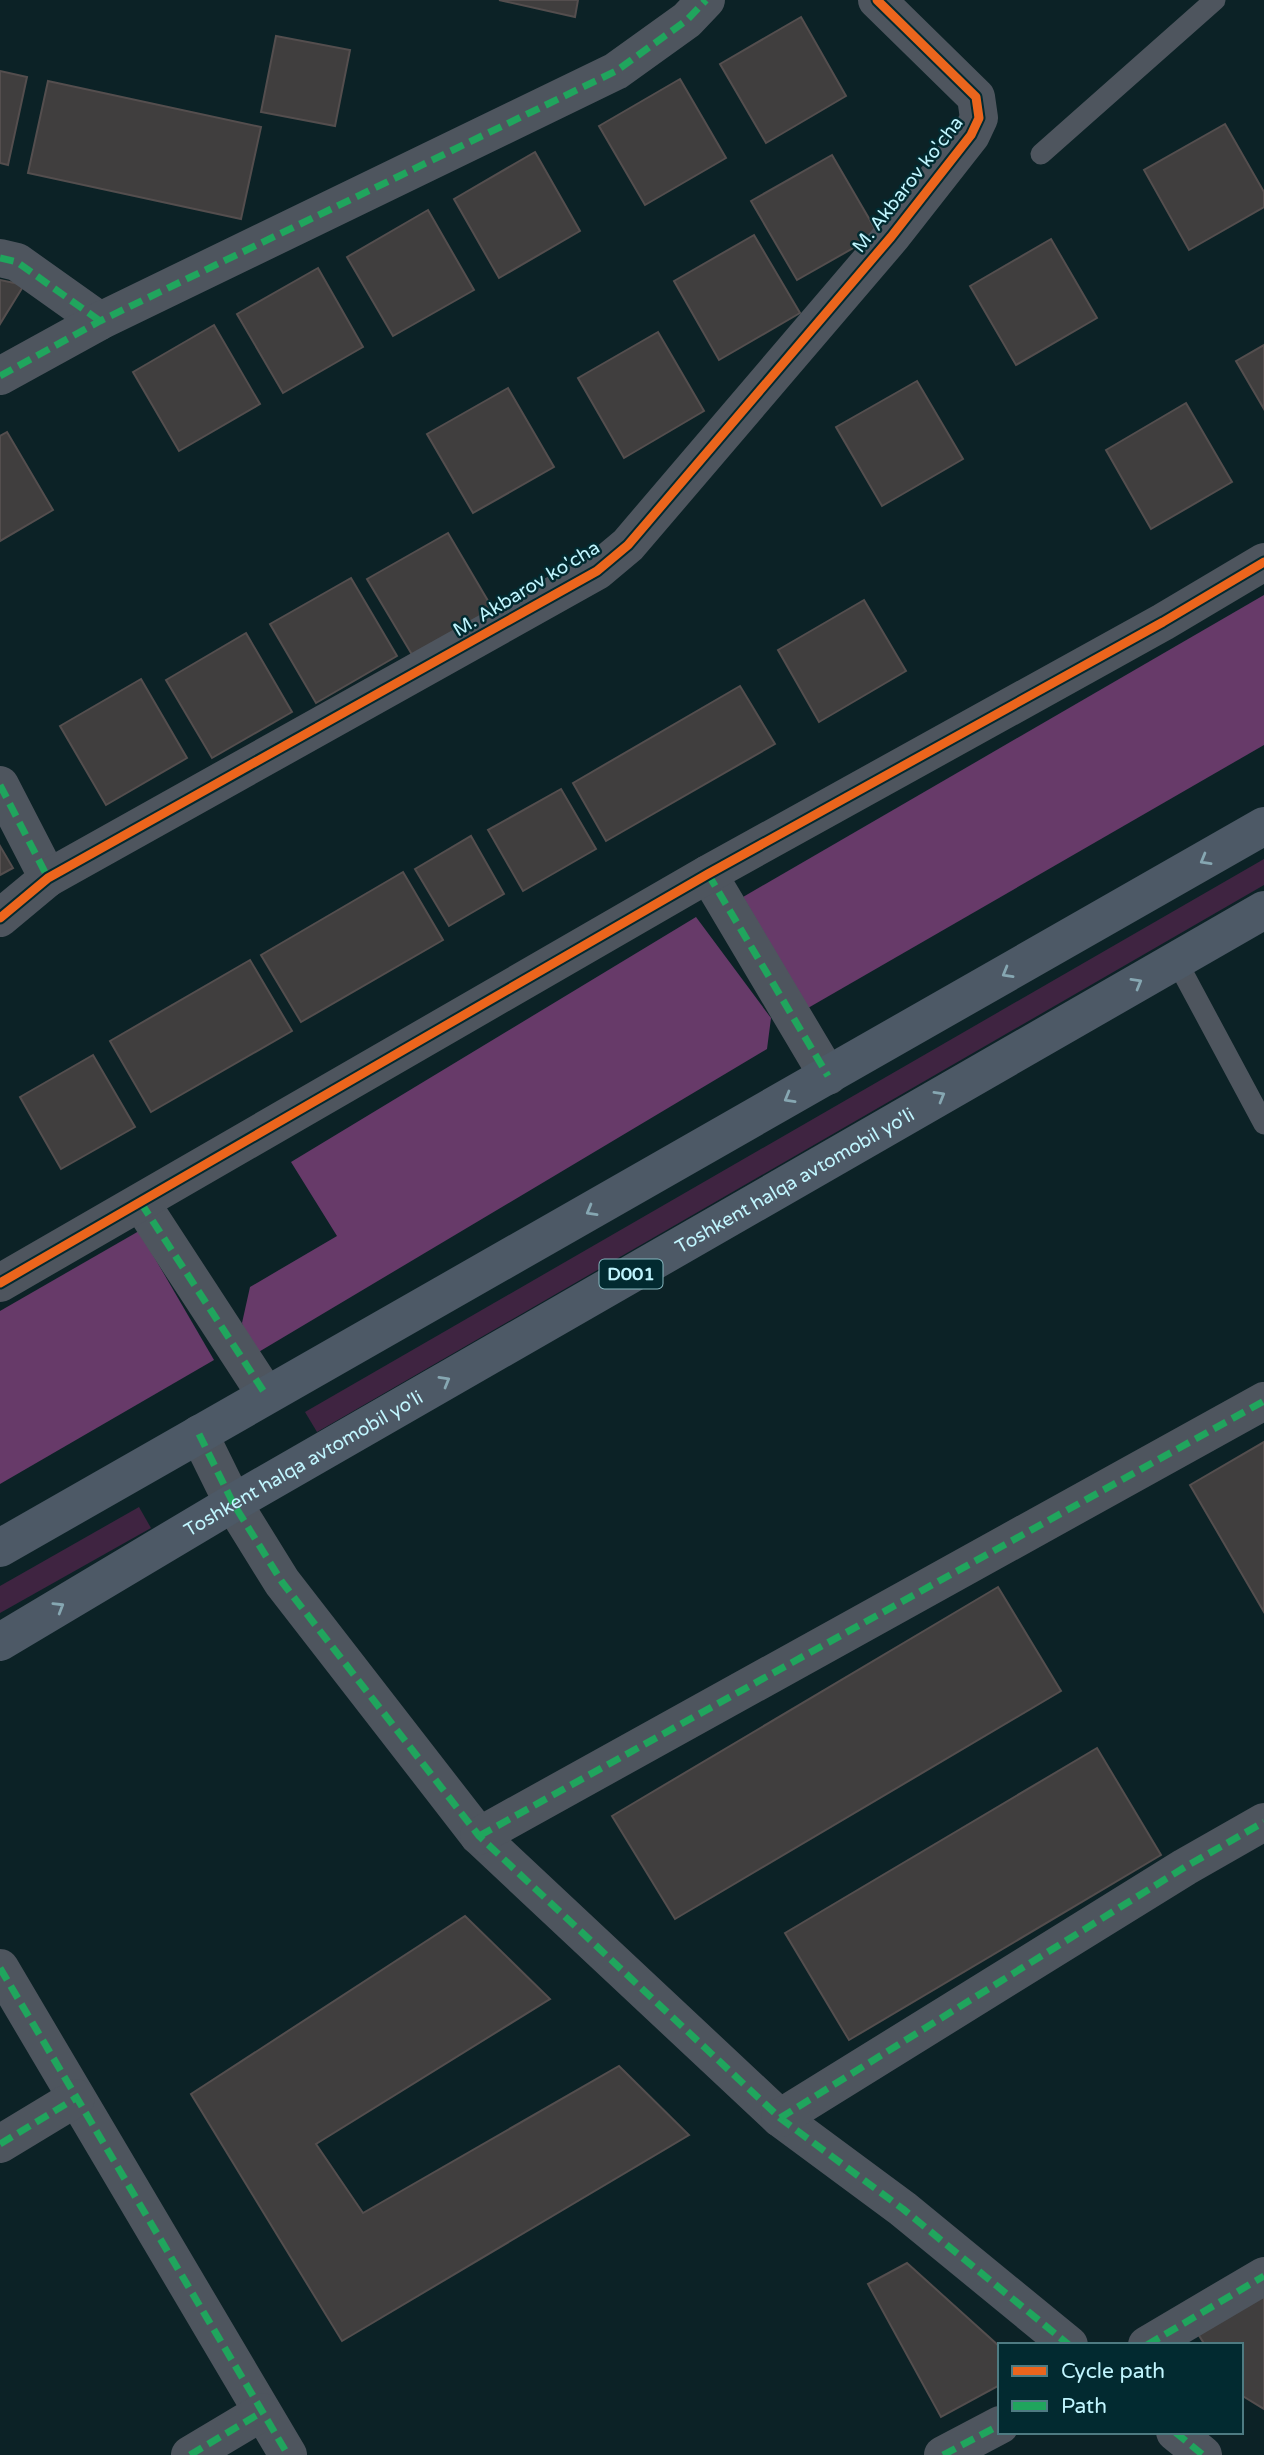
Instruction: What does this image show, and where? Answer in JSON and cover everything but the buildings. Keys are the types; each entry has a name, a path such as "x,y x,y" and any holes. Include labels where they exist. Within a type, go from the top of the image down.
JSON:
{"highway":[{"path":"0,1548 1264,826"},
{"name":"Toshkent halqa avtomobil yo'li","path":"0,1642 233,1503 1264,910"}],"street":[{"path":"0,376 100,321 616,71 687,20 706,0"},
{"name":"M. Akbarov ko'cha","path":"0,918 48,878 597,571 628,545 891,237 971,135 979,118 976,97 877,0"},
{"path":"0,258 17,262 100,321"},
{"path":"0,1283 708,874 1163,622 1264,562"},
{"path":"0,785 48,878"},
{"path":"708,874 828,1076"},
{"path":"141,1203 266,1395"},
{"path":"479,1836 1264,1401"},
{"path":"199,1434 233,1503 282,1582 479,1836 780,2118 903,2209 1067,2343"},
{"path":"780,2118 1185,1867 1264,1822"},
{"path":"0,1968 288,2455"},
{"path":"0,2144 76,2098"},
{"path":"1150,2343 1264,2276"},
{"path":"190,2455 262,2412"},
{"path":"943,2455 998,2426"},
{"path":"1177,2434 1203,2455"}],"lane":[{"path":"1041,154 1215,0"},
{"path":"1176,960 1264,1124"}],"shaded area":[{"path":"1264,595 1264,745 808,1008 743,897"},
{"path":"1264,859 1264,885 317,1432 305,1412"},
{"path":"696,917 771,1018 767,1049 252,1356 242,1323 250,1287 337,1236 291,1162"},
{"path":"139,1231 214,1360 0,1484 0,1311"},
{"path":"139,1507 151,1528 0,1613 0,1586"}],"marked path":[{"path":"0,376 100,321 616,71 687,20 706,0"},
{"path":"0,258 17,262 100,321"},
{"path":"0,785 48,878"},
{"path":"708,874 828,1076"},
{"path":"141,1203 266,1395"},
{"path":"479,1836 1264,1401"},
{"path":"199,1434 233,1503 282,1582 479,1836 780,2118 903,2209 1067,2343"},
{"path":"780,2118 1185,1867 1264,1822"},
{"path":"0,1968 288,2455"},
{"path":"0,2144 76,2098"},
{"path":"1150,2343 1264,2276"},
{"path":"190,2455 262,2412"},
{"path":"943,2455 998,2426"},
{"path":"1177,2434 1203,2455"}],"cycle path":[{"path":"0,918 48,878 597,571 628,545 891,237 971,135 979,118 976,97 877,0"},
{"path":"0,1283 708,874 1163,622 1264,562"}]}
